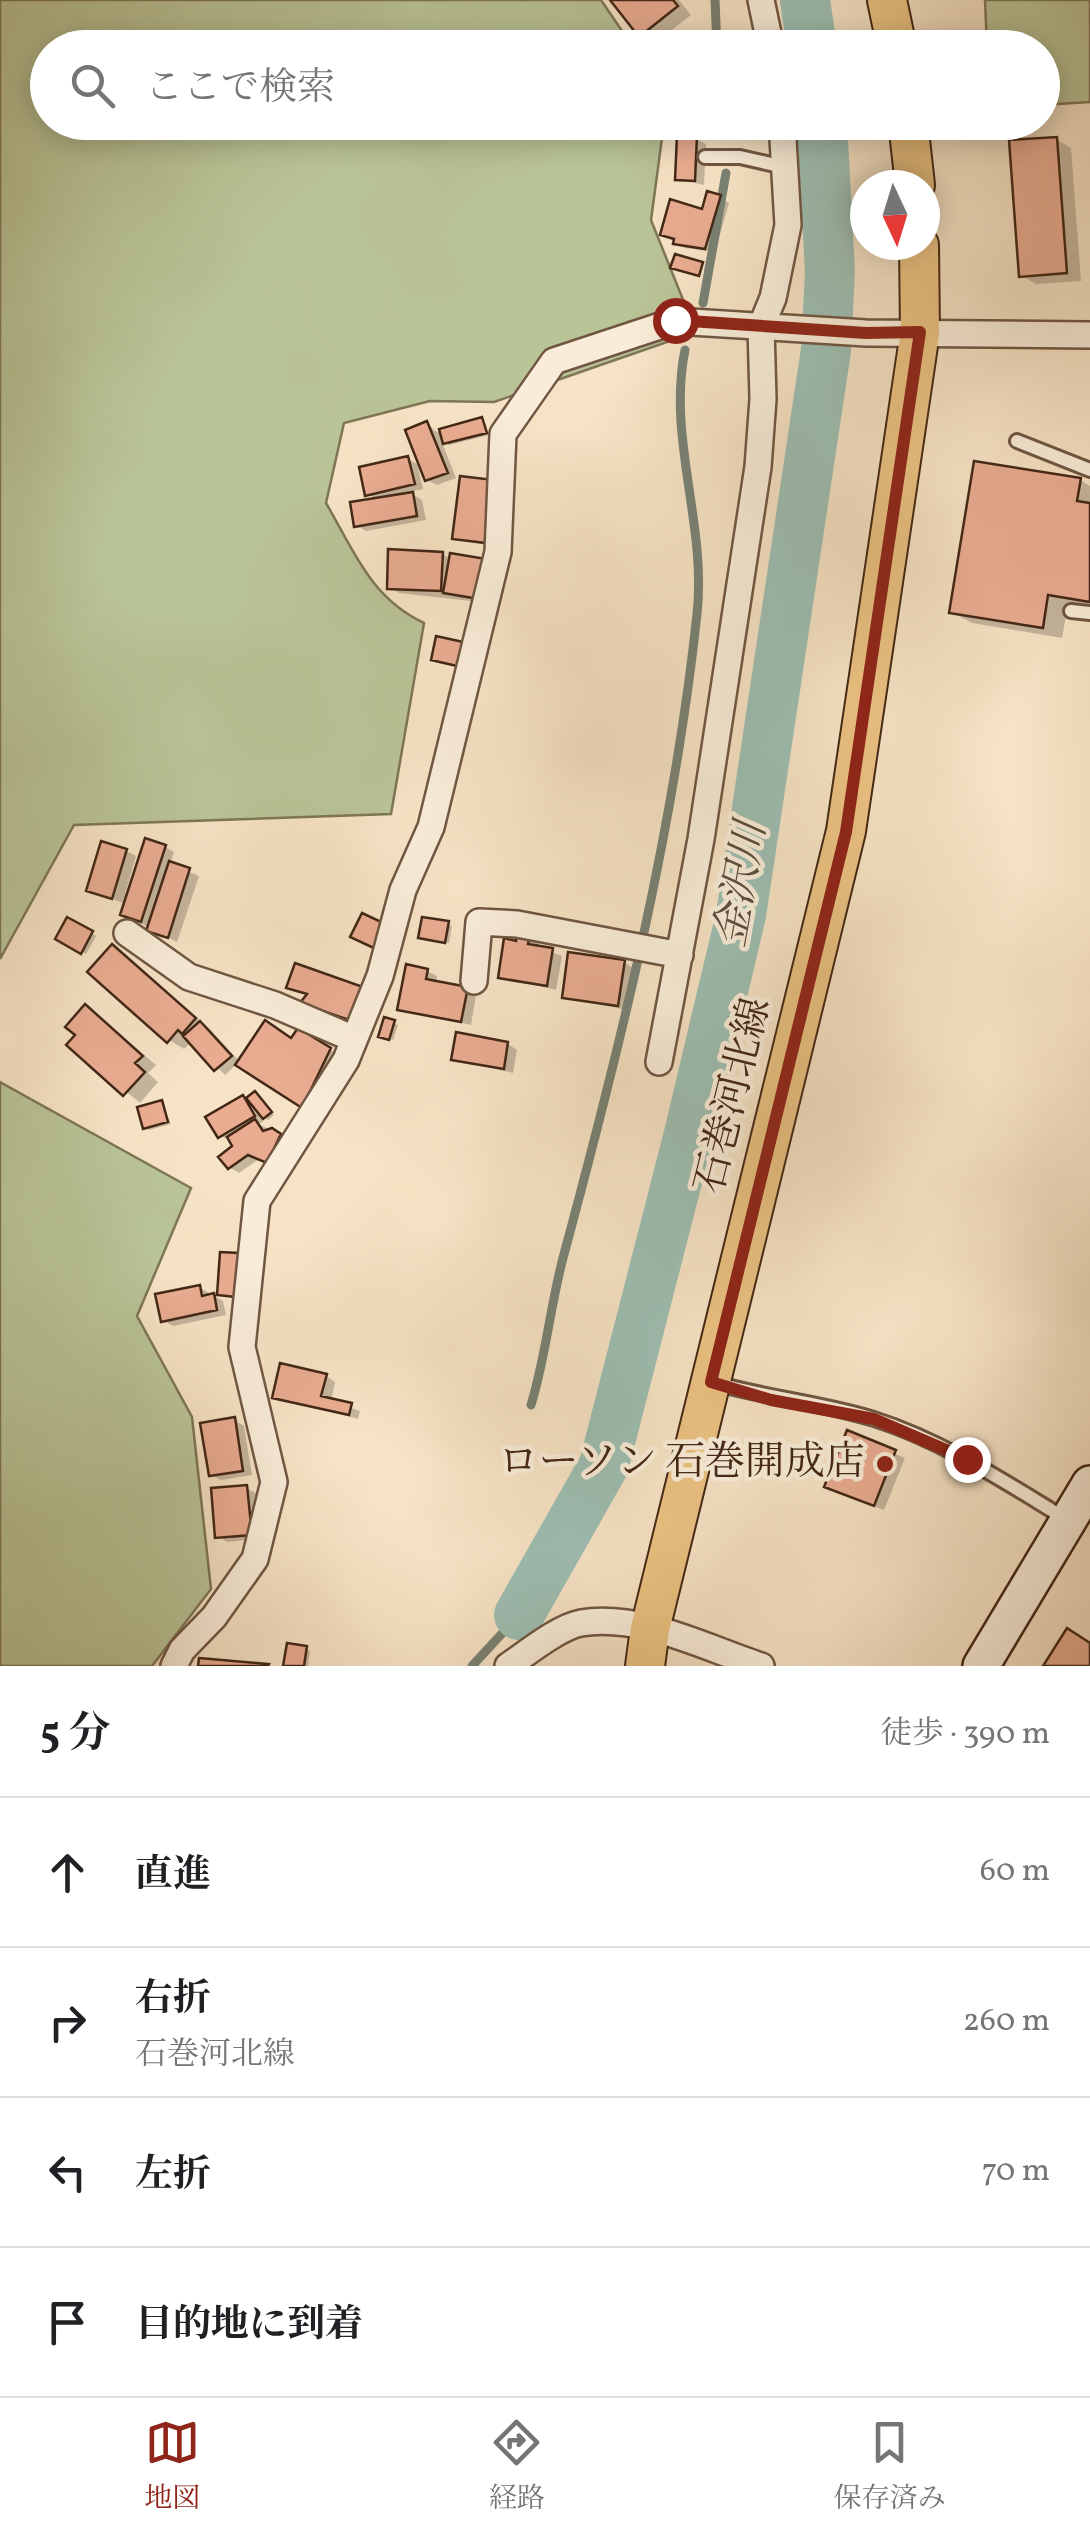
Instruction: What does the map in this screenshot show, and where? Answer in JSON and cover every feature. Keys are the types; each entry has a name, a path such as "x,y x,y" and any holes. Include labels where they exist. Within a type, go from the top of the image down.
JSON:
{"main road":[{"path":"887,0 893,30"},
{"path":"910,140 913,170"},
{"name":"石巻河北線","path":"645,1666 650,1628 846,832 920,332 918,260"}],"street":[{"path":"760,0 767,30"},
{"path":"659,1062 673,954 758,467 773,298 788,225 784,140"},
{"path":"174,1666 255,1559 274,1482 242,1347 256,1202 354,1039 380,976 403,890 431,827 457,734 498,552 503,434 554,361 675,320 866,333 1090,335"},
{"path":"474,981 480,922 516,924 673,954"},
{"path":"127,933 190,977 275,1005 354,1039"},
{"path":"981,1666 1090,1484"},
{"path":"508,1666 577,1623 606,1622 650,1628 760,1666"}],"lane":[{"path":"705,157 740,157 787,168"},
{"path":"1017,441 1090,470"},
{"path":"1071,611 1090,613"},
{"path":"711,1382 771,1400 874,1419 967,1459 1068,1520"}],"green space":[{"path":"0,0 601,0 621,30 30,30 30,140 662,140 651,220 696,332 494,402 430,401 344,423 326,503 377,587 390,601 424,623 391,814 74,825 0,959"},
{"path":"985,0 1090,0 1090,102 1060,104 1060,30 986,30"},
{"path":"0,1082 191,1188 137,1316 192,1417 211,1589 152,1666 0,1666"}],"building":[{"path":"610,0 673,0 678,6 648,30 634,30"},
{"path":"677,140 697,140 695,181 675,180"},
{"path":"1009,140 1057,140 1067,273 1019,277"},
{"path":"707,191 721,195 705,249 673,244 674,239 660,235 670,199 702,209"},
{"path":"675,254 703,262 699,276 670,268"},
{"path":"482,417 487,433 443,444 439,429"},
{"path":"427,421 448,473 425,481 405,430"},
{"path":"408,456 415,484 365,496 359,467"},
{"path":"974,461 1081,478 1077,501 1090,503 1090,602 1048,595 1043,628 949,613"},
{"path":"460,476 494,480 486,543 452,539"},
{"path":"413,492 417,516 354,527 350,502"},
{"path":"388,549 443,552 441,591 387,589"},
{"path":"450,553 486,559 479,599 443,593"},
{"path":"436,636 463,642 457,666 431,660"},
{"path":"145,838 166,845 141,922 120,915"},
{"path":"101,841 127,849 112,899 86,891"},
{"path":"169,861 190,868 168,938 146,931"},
{"path":"362,913 390,926 378,950 350,937"},
{"path":"67,917 93,931 81,954 55,939"},
{"path":"422,917 449,921 445,943 418,938"},
{"path":"517,932 530,934 528,944 553,948 547,986 498,978 504,938 516,941"},
{"path":"112,944 196,1018 182,1034 178,1030 167,1043 87,972"},
{"path":"568,952 625,960 618,1006 562,998"},
{"path":"295,963 363,987 352,1021 300,1003 307,994 286,988"},
{"path":"406,964 428,969 426,979 468,987 461,1022 397,1010"},
{"path":"85,1004 143,1056 135,1063 145,1072 123,1096 66,1045 75,1035 65,1027"},
{"path":"384,1017 395,1020 389,1040 378,1037"},
{"path":"265,1020 291,1038 298,1028 331,1048 302,1108 235,1065"},
{"path":"200,1021 232,1056 214,1071 183,1036"},
{"path":"456,1032 508,1042 504,1069 451,1060"},
{"path":"255,1091 272,1112 263,1119 246,1098"},
{"path":"243,1095 255,1116 218,1138 205,1117"},
{"path":"162,1100 168,1122 143,1129 137,1107"},
{"path":"255,1119 263,1131 272,1128 281,1134 267,1163 248,1155 228,1169 218,1157 232,1146 227,1137"},
{"path":"220,1252 239,1253 236,1297 217,1295"},
{"path":"200,1285 202,1296 214,1293 217,1310 161,1322 155,1294"},
{"path":"280,1363 327,1374 321,1396 352,1403 349,1415 272,1398"},
{"path":"235,1417 243,1471 209,1476 200,1423"},
{"path":"847,1430 896,1450 874,1506 824,1487"},
{"path":"247,1485 252,1535 215,1538 211,1488"},
{"path":"1067,1628 1090,1643 1090,1666 1043,1666"},
{"path":"287,1643 307,1646 304,1666 283,1666"},
{"path":"199,1658 269,1664 198,1666"}],"waterway":[{"path":"715,0 716,30"},
{"name":"金沢川","path":"805,0 809,30"},
{"name":"金沢川","path":"519,1615 604,1465 741,915 826,350 830,272 823,140"},
{"path":"703,303 726,173"},
{"path":"531,1405 643,938 687,695 699,581 681,416 685,350"},
{"path":"472,1666 519,1615"}],"place":[{"name":"ローソン 石巻開成店","path":"885,1464"}],"route":[{"path":"675,320 866,333 920,332 846,832 711,1382 771,1400 874,1419 967,1459"}]}
